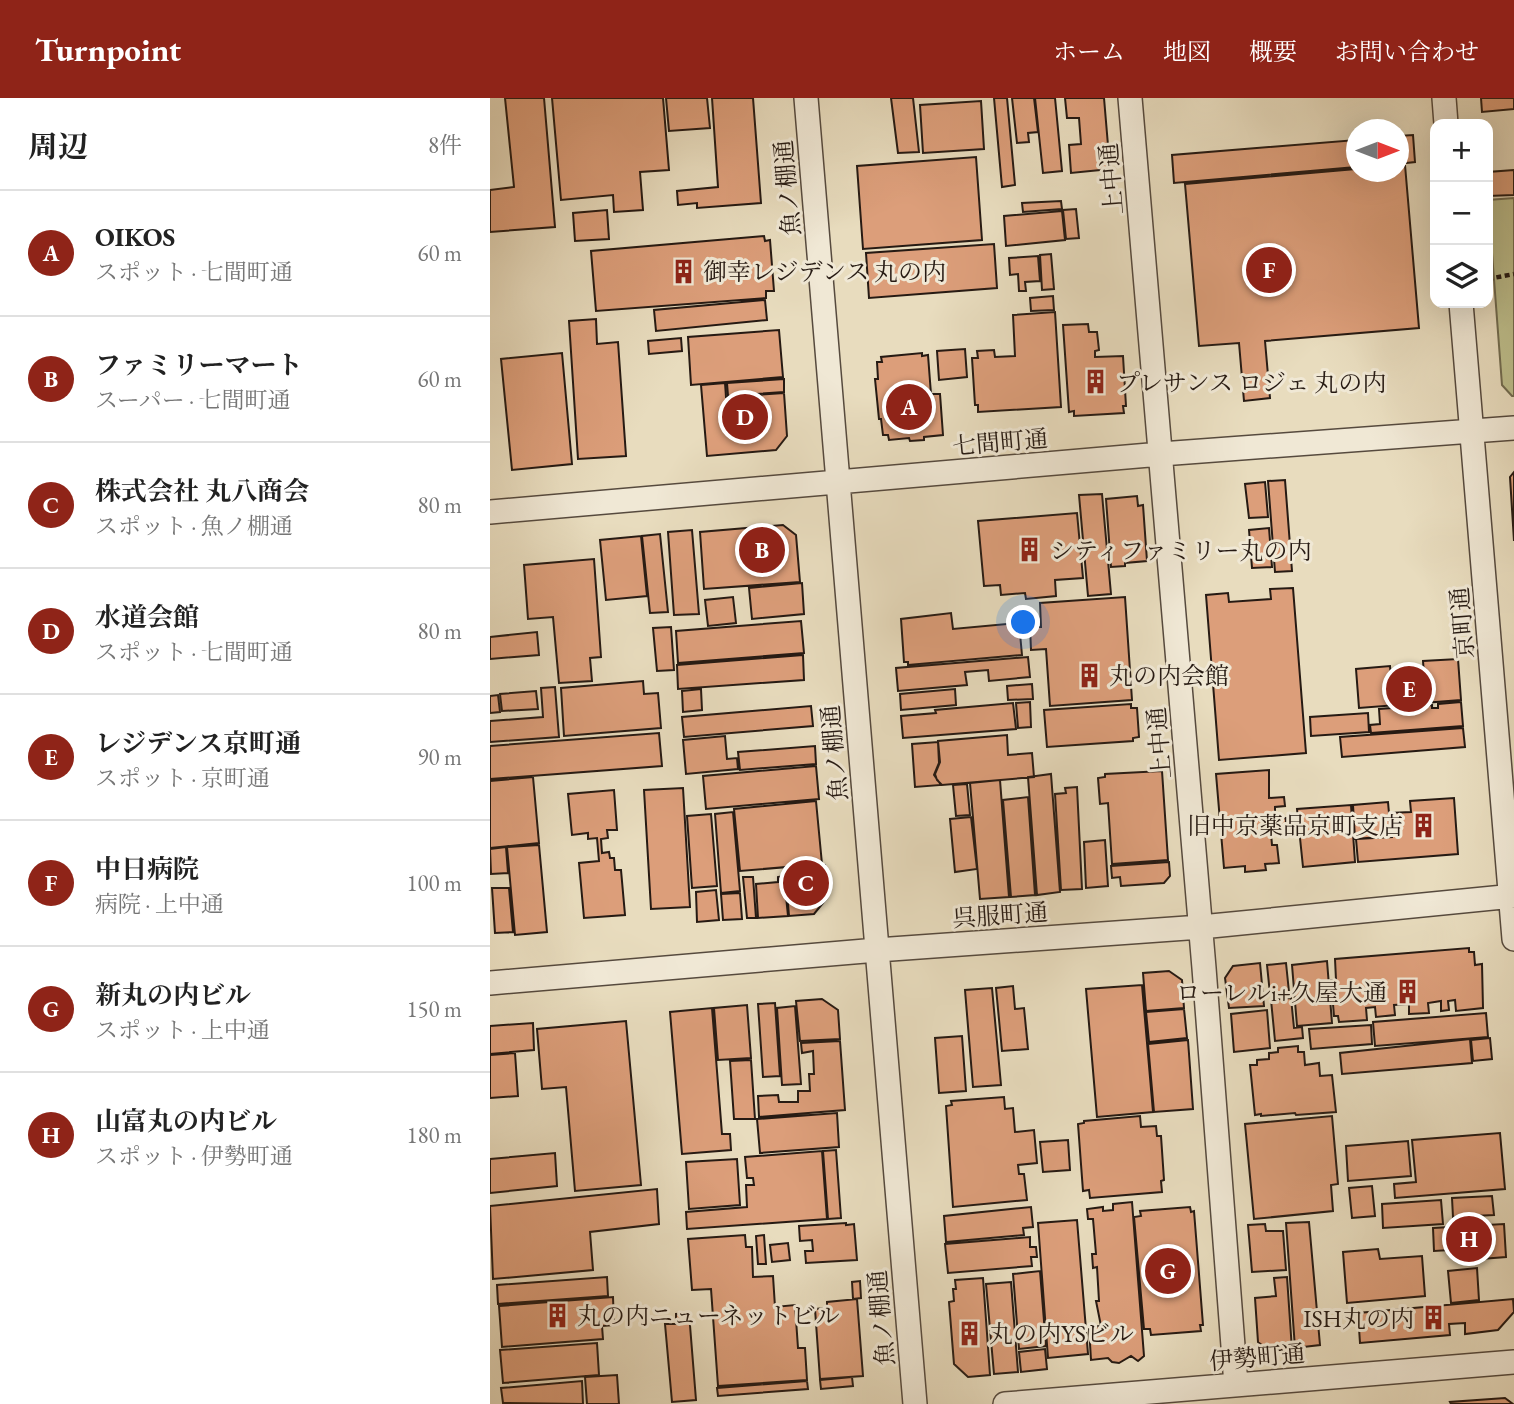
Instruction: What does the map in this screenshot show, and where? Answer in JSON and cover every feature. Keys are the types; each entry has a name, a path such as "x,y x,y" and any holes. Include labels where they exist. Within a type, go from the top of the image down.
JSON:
{"street":[{"name":"魚ノ棚通","path":"806,98 915,1404"},
{"name":"上中通","path":"1130,98 1201,928 1236,1385"},
{"path":"1444,98 1446,119"},
{"name":"京町通","path":"1461,308 1514,939"},
{"name":"七間町通","path":"490,512 1161,454 1514,428"},
{"name":"呉服町通","path":"490,984 877,950 1201,928 1512,897"},
{"name":"伊勢町通","path":"1005,1404 1514,1362"}],"path":[{"path":"1493,278 1514,274"}],"green space":[{"path":"1514,198 1514,396 1502,385 1493,266 1493,200"}],"building":[{"path":"505,98 544,98 555,227 490,232 490,190 514,187"},
{"path":"552,98 663,98 669,170 640,172 643,210 614,212 613,195 561,200"},
{"path":"666,98 707,98 710,128 669,131"},
{"path":"712,98 753,98 761,203 697,208 697,203 678,205 677,191 718,187"},
{"path":"891,98 913,98 919,152 898,153"},
{"path":"994,98 1007,98 1015,185 1002,187"},
{"path":"1012,98 1034,98 1038,132 1028,133 1029,142 1017,143"},
{"path":"1035,98 1055,98 1062,171 1043,173"},
{"path":"1065,98 1104,98 1110,169 1071,173 1069,145 1081,144 1079,118 1067,118"},
{"path":"1481,98 1514,98 1514,109 1482,112"},
{"path":"981,101 984,149 923,153 920,105"},
{"path":"1409,135 1413,135 1415,162 1409,163"},
{"path":"1346,141 1346,168 1174,183 1172,155"},
{"path":"976,157 982,240 863,249 857,166"},
{"path":"1346,170 1346,182 1406,182 1419,328 1265,341 1270,398 1244,401 1239,343 1199,346 1185,184"},
{"path":"1514,170 1514,195 1493,196 1493,172"},
{"path":"1061,201 1062,209 1023,212 1022,203"},
{"path":"1076,209 1079,238 1066,239 1063,210"},
{"path":"607,210 609,239 575,241 573,213"},
{"path":"1062,211 1065,240 1006,246 1004,216"},
{"name":"御幸レジデンス 丸の内","path":"764,236 765,241 770,240 774,291 766,291 766,298 596,311 591,251"},
{"path":"994,244 997,288 869,298 866,253"},
{"path":"1051,254 1054,289 1042,290 1040,255"},
{"path":"1038,256 1040,281 1025,282 1026,291 1019,291 1018,274 1010,275 1009,258"},
{"path":"1053,296 1054,310 1031,311 1030,298"},
{"path":"765,300 767,320 656,331 654,310"},
{"path":"1055,312 1061,407 978,412 978,405 975,405 972,358 978,358 977,351 994,350 995,357 1015,356 1013,315"},
{"path":"596,319 597,344 618,342 626,456 578,459 569,321"},
{"name":"プレサンス ロジェ 丸の内","path":"1088,324 1089,332 1097,332 1099,350 1095,351 1095,357 1123,356 1126,406 1123,406 1124,413 1074,416 1074,411 1069,412 1063,325"},
{"path":"779,330 783,377 691,385 688,337"},
{"path":"681,338 682,351 649,354 648,341"},
{"path":"965,349 967,377 939,380 937,351"},
{"path":"562,353 572,464 512,470 501,359"},
{"path":"922,353 922,356 928,355 931,394 940,394 943,435 924,437 924,440 889,440 888,435 883,435 879,419 875,379 878,379 877,362 882,362 881,357"},
{"path":"784,379 784,392 728,396 727,383"},
{"path":"725,383 726,397 784,393 787,436 776,450 707,456 701,385"},
{"path":"1514,472 1514,541 1510,477"},
{"path":"1285,480 1292,571 1275,572 1268,481"},
{"path":"1265,482 1268,517 1249,518 1245,484"},
{"path":"1102,494 1111,594 1088,596 1079,495"},
{"path":"1137,496 1138,506 1143,505 1147,561 1111,567 1106,499"},
{"name":"シティファミリー丸の内","path":"1077,513 1083,578 1055,580 1056,596 1026,599 1025,593 1001,595 1000,585 984,586 978,521"},
{"path":"783,525 796,535 800,582 704,589 700,532"},
{"path":"1269,528 1272,567 1252,568 1249,530"},
{"path":"692,530 699,614 674,615 668,532"},
{"path":"660,534 668,612 650,613 642,536"},
{"path":"641,536 647,596 606,600 600,540"},
{"path":"594,559 601,657 590,658 592,681 559,683 553,617 528,619 524,565"},
{"path":"802,583 804,614 752,619 749,588"},
{"path":"1293,588 1306,753 1219,760 1206,595 1228,593 1229,602 1271,599 1270,589"},
{"path":"733,597 736,623 708,626 705,600"},
{"name":"丸の内会館","path":"1125,597 1132,700 1050,706 1046,649 1031,650 1030,627 1041,627 1040,603"},
{"path":"951,613 953,629 1019,623 1022,655 908,665 908,662 904,662 901,619"},
{"path":"801,621 804,653 678,663 676,631"},
{"path":"671,627 674,670 657,671 653,628"},
{"path":"537,632 539,655 490,659 490,637"},
{"path":"803,655 804,680 678,689 677,665"},
{"path":"1028,657 1030,677 989,681 988,670 965,672 967,685 898,691 896,668"},
{"path":"1458,659 1461,700 1359,708 1356,669 1390,666 1391,678 1424,675 1423,661"},
{"path":"643,681 644,694 658,693 661,728 564,736 561,688"},
{"path":"1032,684 1033,699 1008,700 1007,686"},
{"path":"555,687 559,737 490,742 490,721 543,717 541,688"},
{"path":"701,689 702,710 683,712 682,691"},
{"path":"955,689 956,705 901,710 900,694"},
{"path":"536,691 538,709 502,711 500,694"},
{"path":"498,695 500,712 490,713 490,696"},
{"path":"1030,702 1031,727 1018,728 1016,703"},
{"path":"1461,702 1463,726 1371,733 1370,725 1380,724 1379,709 1432,705 1432,708 1438,708 1438,704"},
{"path":"1013,703 1016,729 903,738 901,716"},
{"path":"1131,704 1131,708 1137,708 1139,737 1133,738 1133,741 1047,747 1044,710"},
{"path":"811,706 813,726 684,737 682,717"},
{"path":"1368,713 1369,732 1311,736 1310,717"},
{"path":"1463,728 1465,747 1342,757 1340,737"},
{"path":"659,733 662,766 490,779 490,746"},
{"path":"1007,735 1008,755 1032,753 1034,777 942,785 937,780 935,774 940,762 938,741"},
{"path":"725,736 727,759 737,758 738,769 686,774 683,740"},
{"path":"938,742 939,763 934,775 941,785 915,787 912,744"},
{"path":"815,746 816,764 740,770 738,752"},
{"path":"816,766 819,799 706,809 703,776"},
{"path":"1269,770 1269,798 1284,797 1285,806 1275,807 1275,813 1270,813 1270,819 1286,818 1286,827 1275,828 1275,833 1271,833 1272,845 1277,845 1279,863 1265,864 1266,870 1245,872 1245,866 1224,868 1216,774"},
{"path":"1162,771 1168,860 1112,864 1108,803 1100,804 1098,778 1105,777 1105,774"},
{"path":"1051,774 1060,892 1037,895 1028,777"},
{"path":"533,777 539,843 490,848 490,781"},
{"path":"1000,780 1009,897 980,899 970,783"},
{"path":"967,784 970,815 956,816 953,785"},
{"path":"1077,787 1082,889 1061,890 1055,794 1066,793 1065,788"},
{"path":"683,788 690,907 651,909 644,790"},
{"path":"614,790 617,830 607,830 608,838 601,839 602,853 609,852 610,858 614,858 615,870 621,870 625,915 584,918 579,863 599,861 597,838 588,839 588,833 572,835 568,794"},
{"path":"1028,797 1035,895 1011,897 1003,800"},
{"name":"旧中京薬品京町支店","path":"1454,798 1458,854 1358,862 1356,839 1392,837 1390,813 1411,812 1410,801"},
{"path":"816,801 822,864 740,871 734,809"},
{"path":"1388,802 1391,836 1355,839 1353,805"},
{"path":"1351,805 1355,862 1303,867 1297,809"},
{"path":"733,812 740,891 721,893 715,814"},
{"path":"711,814 717,886 692,888 687,816"},
{"path":"971,817 977,869 955,872 950,819"},
{"path":"1105,840 1108,886 1086,888 1084,842"},
{"path":"539,845 547,932 515,935 507,847"},
{"path":"506,847 508,873 491,874 490,849"},
{"path":"1169,862 1170,876 1164,883 1121,886 1120,877 1112,878 1111,866"},
{"path":"825,865 828,897 814,914 789,916 785,869"},
{"path":"784,876 788,916 758,918 756,884 778,882 778,877"},
{"path":"743,877 753,877 756,918 747,918"},
{"path":"492,888 509,888 513,932 495,933"},
{"path":"716,890 719,920 697,922 696,892"},
{"path":"740,893 742,919 723,920 721,894"},
{"name":"ローレルi+久屋大通","path":"1469,948 1469,952 1474,952 1475,965 1482,964 1483,1008 1456,1011 1455,1000 1448,1001 1449,1010 1441,1011 1441,1001 1428,1003 1429,1013 1409,1014 1409,1004 1394,1005 1395,1015 1376,1017 1375,1007 1366,1008 1367,1020 1339,1022 1338,1016 1334,1016 1331,980 1336,980 1335,959"},
{"path":"1327,961 1332,1023 1297,1026 1292,965"},
{"path":"1260,963 1264,1006 1229,1008 1225,978 1233,966"},
{"path":"1286,963 1289,992 1270,994 1267,965"},
{"path":"1169,971 1182,980 1184,1008 1146,1011 1143,973"},
{"path":"1142,985 1153,1112 1097,1117 1086,989"},
{"path":"1013,986 1015,1009 1024,1008 1028,1049 1002,1051 996,988"},
{"path":"992,988 1001,1085 973,1087 965,990"},
{"path":"1291,998 1294,1028 1302,1027 1303,1038 1275,1041 1271,1000"},
{"path":"822,999 838,1010 840,1039 800,1041 796,1001"},
{"path":"775,1003 780,1076 763,1077 758,1004"},
{"path":"747,1005 751,1058 718,1060 714,1008"},
{"path":"795,1006 801,1084 782,1085 777,1008"},
{"path":"712,1008 722,1134 730,1134 731,1150 682,1154 670,1012"},
{"path":"1184,1009 1187,1038 1149,1042 1146,1012"},
{"path":"1267,1010 1270,1048 1234,1052 1231,1014"},
{"path":"1486,1013 1488,1037 1375,1046 1373,1022"},
{"path":"626,1021 641,1185 575,1191 566,1087 542,1089 537,1029"},
{"path":"533,1023 534,1050 490,1054 490,1026"},
{"path":"1371,1025 1372,1044 1311,1049 1309,1029"},
{"path":"962,1036 966,1091 939,1093 935,1038"},
{"path":"1490,1038 1492,1059 1473,1061 1471,1040"},
{"path":"1470,1039 1472,1063 1342,1074 1340,1053"},
{"path":"1188,1040 1193,1109 1154,1112 1148,1044"},
{"path":"840,1041 845,1110 759,1117 758,1096 778,1095 779,1102 798,1102 798,1091 810,1091 809,1074 814,1074 813,1051 802,1053 801,1043"},
{"path":"1298,1046 1298,1052 1304,1052 1305,1065 1319,1063 1320,1076 1332,1075 1336,1112 1255,1115 1250,1065 1257,1065 1257,1060 1269,1059 1269,1053 1278,1052 1278,1048"},
{"path":"515,1053 518,1096 490,1098 490,1055"},
{"path":"751,1060 755,1119 734,1119 730,1061"},
{"path":"1004,1097 1005,1109 1013,1108 1015,1132 1034,1130 1037,1163 1018,1165 1019,1174 1024,1174 1027,1200 953,1207 946,1106 952,1105 951,1101"},
{"path":"837,1113 839,1147 760,1153 757,1119"},
{"path":"1140,1116 1141,1127 1156,1126 1157,1136 1161,1136 1164,1180 1161,1181 1162,1192 1090,1198 1089,1190 1083,1191 1078,1124 1084,1121"},
{"path":"1332,1116 1338,1184 1331,1185 1333,1211 1254,1219 1245,1124"},
{"path":"1500,1133 1505,1189 1395,1198 1394,1184 1416,1182 1412,1140"},
{"path":"1068,1140 1070,1170 1043,1172 1040,1142"},
{"path":"1408,1141 1411,1176 1348,1181 1346,1146"},
{"path":"836,1150 841,1218 828,1219 823,1151"},
{"path":"822,1151 827,1219 687,1229 686,1212 747,1207 746,1185 754,1185 753,1178 747,1178 745,1157"},
{"path":"555,1153 557,1186 490,1193 490,1159"},
{"path":"737,1159 740,1205 689,1209 686,1162"},
{"path":"1372,1186 1375,1216 1352,1218 1349,1188"},
{"path":"657,1189 659,1224 590,1232 593,1270 493,1279 490,1206"},
{"path":"1492,1196 1494,1215 1453,1217 1452,1198"},
{"path":"1441,1200 1443,1224 1383,1228 1382,1204"},
{"path":"1132,1202 1144,1356 1138,1361 1131,1356 1119,1363 1108,1358 1091,1360 1089,1327 1101,1326 1096,1301 1099,1301 1097,1267 1093,1268 1092,1254 1096,1254 1093,1219 1088,1219 1087,1209 1103,1207 1103,1211 1113,1210 1113,1204"},
{"path":"1031,1207 1033,1227 1023,1228 1024,1235 946,1242 944,1216"},
{"path":"1190,1207 1191,1212 1194,1211 1203,1325 1200,1325 1201,1331 1151,1335 1150,1329 1144,1329 1134,1217 1141,1216 1140,1211"},
{"path":"1077,1220 1088,1354 1048,1358 1038,1223"},
{"path":"1309,1222 1320,1345 1295,1348 1286,1223"},
{"path":"854,1224 857,1260 806,1263 805,1251 813,1251 812,1240 800,1241 799,1226"},
{"path":"1265,1224 1266,1231 1283,1231 1286,1270 1252,1272 1248,1225"},
{"path":"1504,1224 1506,1257 1468,1260 1467,1249 1434,1251 1433,1228"},
{"path":"745,1235 746,1247 752,1247 753,1277 773,1276 775,1307 795,1305 798,1348 805,1348 807,1380 718,1386 711,1289 692,1290 688,1239"},
{"path":"764,1235 766,1264 758,1264 756,1236"},
{"path":"1030,1237 1030,1247 1036,1247 1037,1257 1031,1257 1032,1266 948,1273 945,1244"},
{"path":"788,1243 790,1260 772,1262 770,1245"},
{"path":"1378,1249 1380,1259 1422,1256 1425,1296 1347,1303 1343,1252"},
{"path":"1477,1268 1479,1300 1451,1303 1448,1271"},
{"path":"1040,1271 1046,1346 1019,1349 1013,1274"},
{"path":"607,1277 608,1296 498,1304 497,1285"},
{"path":"1287,1277 1292,1350 1268,1350 1258,1342 1255,1298 1276,1296 1274,1278"},
{"name":"丸の内YSビル","path":"983,1278 990,1375 968,1377 954,1364 949,1302 954,1301 955,1280"},
{"path":"860,1281 861,1298 853,1299 852,1282"},
{"path":"1011,1282 1018,1372 994,1374 986,1284"},
{"name":"丸の内ニューネットビル","path":"613,1297 614,1325 602,1326 603,1339 502,1347 499,1306"},
{"path":"857,1299 863,1376 820,1379 815,1309 827,1308 827,1302"},
{"name":"ISH丸の内","path":"1513,1299 1514,1312 1498,1330 1465,1334 1465,1323 1449,1324 1450,1335 1360,1343 1358,1313"},
{"path":"689,1313 696,1400 672,1402 665,1324 676,1324 676,1314"},
{"path":"597,1343 599,1375 503,1383 500,1350"},
{"path":"1045,1349 1047,1369 1021,1372 1019,1352"},
{"path":"617,1375 619,1404 587,1404 585,1377"},
{"path":"852,1377 853,1386 821,1389 820,1380"},
{"path":"582,1381 583,1404 503,1403 501,1388"},
{"path":"807,1381 808,1389 718,1396 717,1388"},
{"path":"1505,1398 1513,1404 1450,1402"}],"place":[{"name":"中日病院","path":"1269,270"},
{"name":"御幸レジデンス 丸の内","path":"683,271"},
{"name":"プレサンス ロジェ 丸の内","path":"1096,382"},
{"name":"OIKOS","path":"909,407"},
{"name":"水道会館","path":"745,417"},
{"name":"ファミリーマート","path":"762,550"},
{"name":"シティファミリー丸の内","path":"1030,550"},
{"name":"丸の内会館","path":"1089,675"},
{"name":"レジデンス京町通","path":"1409,689"},
{"name":"旧中京薬品京町支店","path":"1423,825"},
{"name":"株式会社 丸八商会","path":"806,883"},
{"name":"ローレルi+久屋大通","path":"1407,992"},
{"name":"山富丸の内ビル","path":"1469,1239"},
{"name":"新丸の内ビル","path":"1168,1271"},
{"name":"丸の内ニューネットビル","path":"557,1315"},
{"name":"ISH丸の内","path":"1434,1318"},
{"name":"丸の内YSビル","path":"969,1333"}]}
